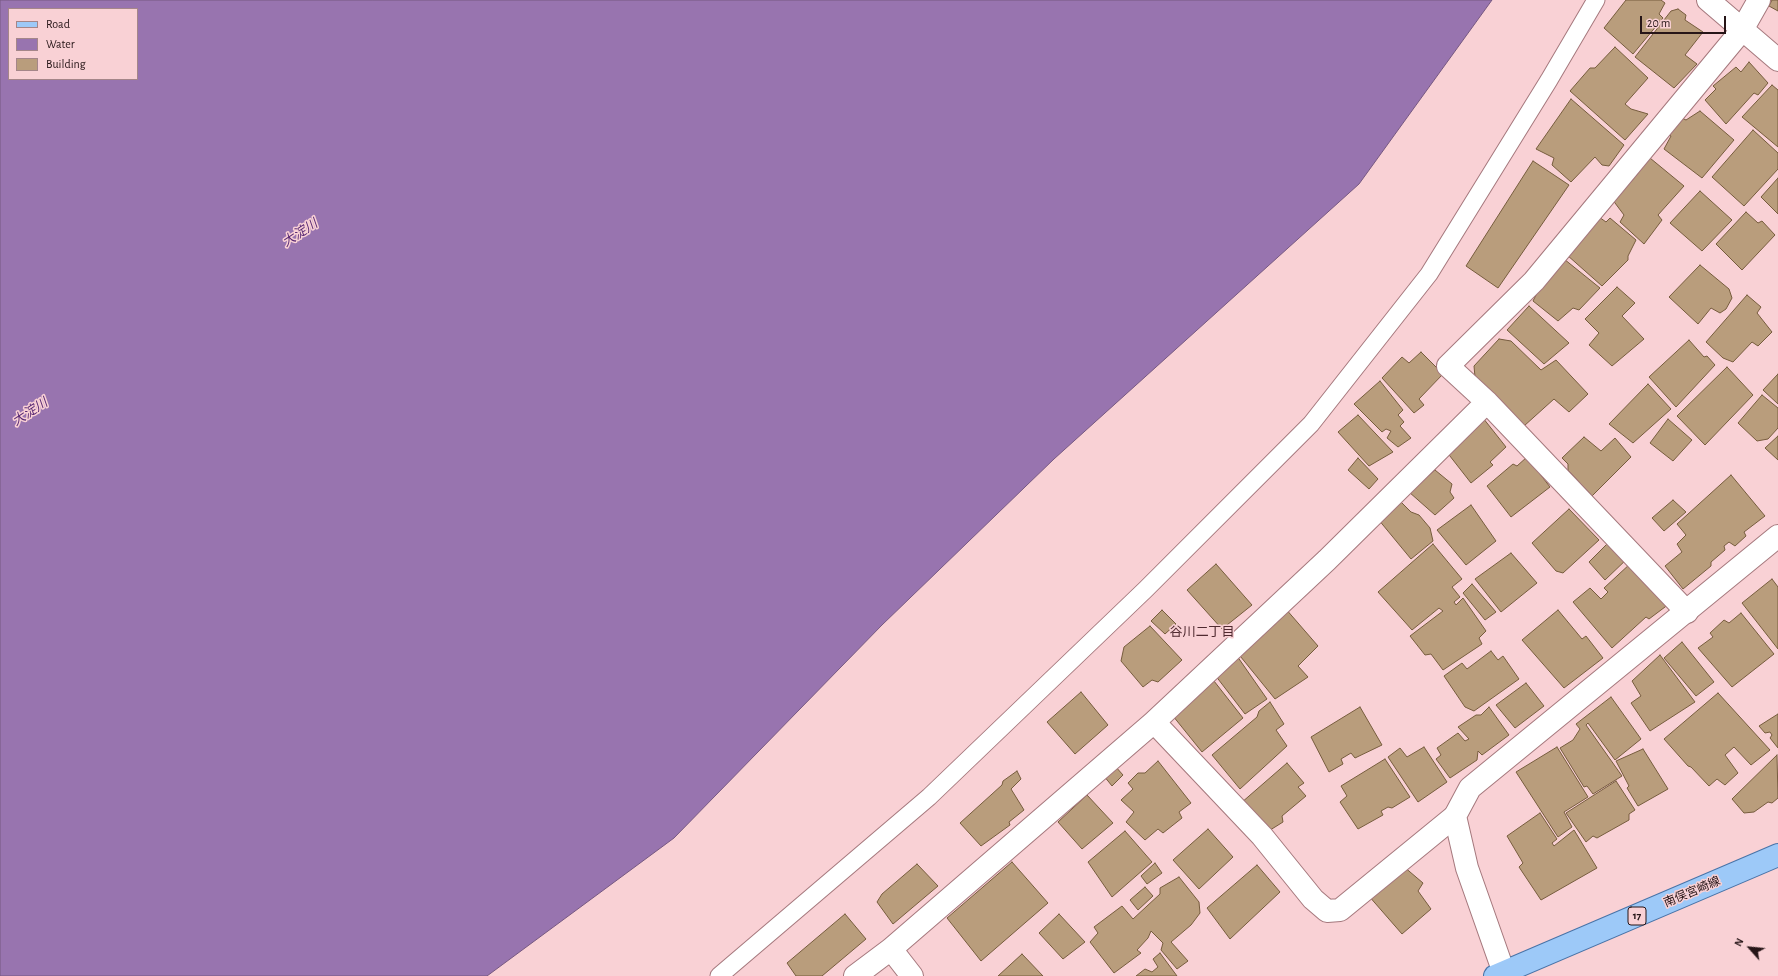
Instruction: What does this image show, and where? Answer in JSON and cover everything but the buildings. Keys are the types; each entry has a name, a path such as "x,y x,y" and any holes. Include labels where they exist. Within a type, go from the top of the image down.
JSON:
{"main road":[{"name":"南俣宮崎線","path":"1502,975 1778,855"}],"street":[{"path":"1708,0 1778,60"},
{"path":"1686,612 1487,402 1448,366 1534,281 1742,30 1759,0"},
{"path":"855,976 891,949 1154,722 1327,560 1487,402"},
{"path":"1154,722 1262,836 1313,899 1326,911 1340,910 1455,816 1470,788 1778,536"},
{"path":"1455,816 1467,868 1502,975"},
{"path":"891,949 912,976"}],"lane":[{"path":"719,976 929,797 1146,589 1311,424 1429,274 1549,80 1596,0"}],"water":[{"name":"大淀川","path":"0,0 1492,0 1359,184 1054,459 882,625 674,838 487,976 0,976"}],"district":[{"name":"谷川二丁目","path":"1202,632"}]}
